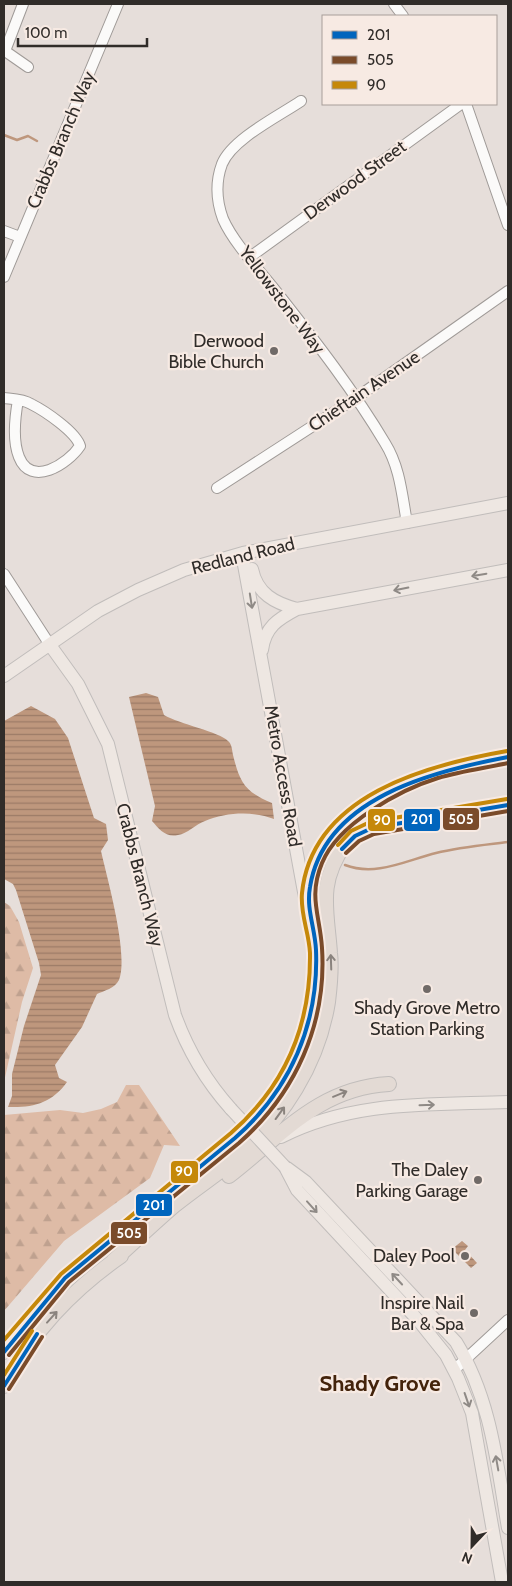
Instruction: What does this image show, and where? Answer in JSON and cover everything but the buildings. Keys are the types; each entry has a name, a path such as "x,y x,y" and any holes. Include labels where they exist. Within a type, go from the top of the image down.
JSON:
{"highway":[{"path":"114,1261 176,1204 236,1159 264,1133 292,1096 316,1049 324,1022 331,977 324,908 325,884 334,862 345,844"},
{"path":"308,911 316,860 323,848"},
{"name":"Metro Access Road","path":"4,1352 15,1335 65,1278 229,1143 261,1114 272,1099 293,1064 302,1043 312,1005 316,950 308,911"},
{"path":"4,1386 24,1351 54,1314 77,1291 114,1261 272,1142 306,1112 337,1094 368,1085 389,1084"}],"main road":[{"name":"Redland Road","path":"4,676 98,611 138,590 184,570 245,553 508,503"},
{"path":"245,553 260,590 280,604 297,609"},
{"name":"Metro Access Road","path":"245,553 308,911"},
{"path":"262,655 263,642 270,626 297,609 508,570"},
{"name":"Crabbs Branch Way","path":"50,645 78,684 108,744 175,1015 184,1038 209,1083 231,1109 285,1167 306,1182 456,1342 466,1359 482,1396 505,1488 508,1528"},
{"path":"272,1142 310,1124 361,1110 508,1102"},
{"name":"Crabbs Branch Way","path":"285,1167 297,1190 418,1320 446,1355 454,1370 472,1413 502,1582"}],"street":[{"path":"23,4 5,51 28,67"},
{"name":"Crabbs Branch Way","path":"4,277 118,4"},
{"path":"394,4 402,15"},
{"name":"Yellowstone Way","path":"301,101 233,146 222,163 217,183 218,203 224,221 356,398 391,454 401,484 407,522"},
{"name":"Derwood Street","path":"250,257 460,105"},
{"path":"466,105 508,226"},
{"path":"4,231 20,237"},
{"name":"Chieftain Avenue","path":"218,488 356,398 508,291"},
{"path":"4,398 18,400 30,403 78,439 80,446 74,456 60,467 46,471 35,471 26,468 19,459 16,450 15,419 18,400"},
{"name":"Crabbs Branch Way","path":"4,574 50,645"},
{"path":"454,1370 507,1319"}],"green space":[{"path":"4,902 10,906 19,922 33,968 22,1002 4,1082"},
{"path":"126,1085 139,1085 180,1146 164,1145 150,1178 64,1241 4,1311 4,1115 60,1110 83,1113 101,1109 117,1102"}],"shaded area":[{"path":"146,693 158,697 164,715 179,722 217,734 229,742 241,780 255,795 272,803 274,819 258,815 231,814 202,822 188,831 174,836 166,834 157,827 152,821 155,806 129,697"},
{"path":"31,706 55,719 68,738 94,818 106,824 108,840 101,851 116,916 121,968 117,983 97,994 82,1027 55,1065 59,1078 67,1082 55,1095 41,1103 8,1107 12,1096 12,1074 24,1026 41,975 16,890 13,884 4,879 4,721"},
{"name":"Daley Pool","path":"462,1241 468,1246 465,1250 477,1263 471,1268 452,1249"}],"waterway":[{"path":"4,135 17,140 28,136 37,141"},
{"path":"345,865 368,869 380,868 445,851 508,842"}],"transit line":[{"name":"90","path":"4,1340 61,1274 231,1133 250,1115 280,1074 300,1029 306,1005 310,953 302,908 302,893 310,859 327,831 350,809 378,790 410,776 443,765 507,751"},
{"name":"201","path":"4,1352 65,1278 235,1138 271,1099 286,1077 306,1029 316,977 316,950 309,903 310,887 319,856 336,831 359,810 386,794 416,781 447,771 508,757"},
{"name":"505","path":"9,1355 69,1282 239,1143 259,1124 291,1080 313,1030 319,1004 322,948 315,896 318,875 330,849 341,835 371,810 422,783 455,773 508,763"},
{"name":"90","path":"338,845 351,831 370,822 507,799"},
{"name":"201","path":"342,849 355,836 372,828 508,805"},
{"name":"505","path":"346,853 359,841 374,834 508,811"},
{"name":"90","path":"4,1375 32,1331"},
{"name":"201","path":"4,1386 37,1334"},
{"name":"505","path":"9,1389 42,1337"}],"place":[{"name":"Derwood Bible Church","path":"274,351"},
{"name":"Shady Grove Metro Station Parking","path":"427,989"},
{"name":"The Daley Parking Garage","path":"478,1180"},
{"name":"Daley Pool","path":"465,1256"},
{"name":"Inspire Nail Bar & Spa","path":"474,1313"}],"district":[{"name":"Shady Grove","path":"380,1383"}]}
